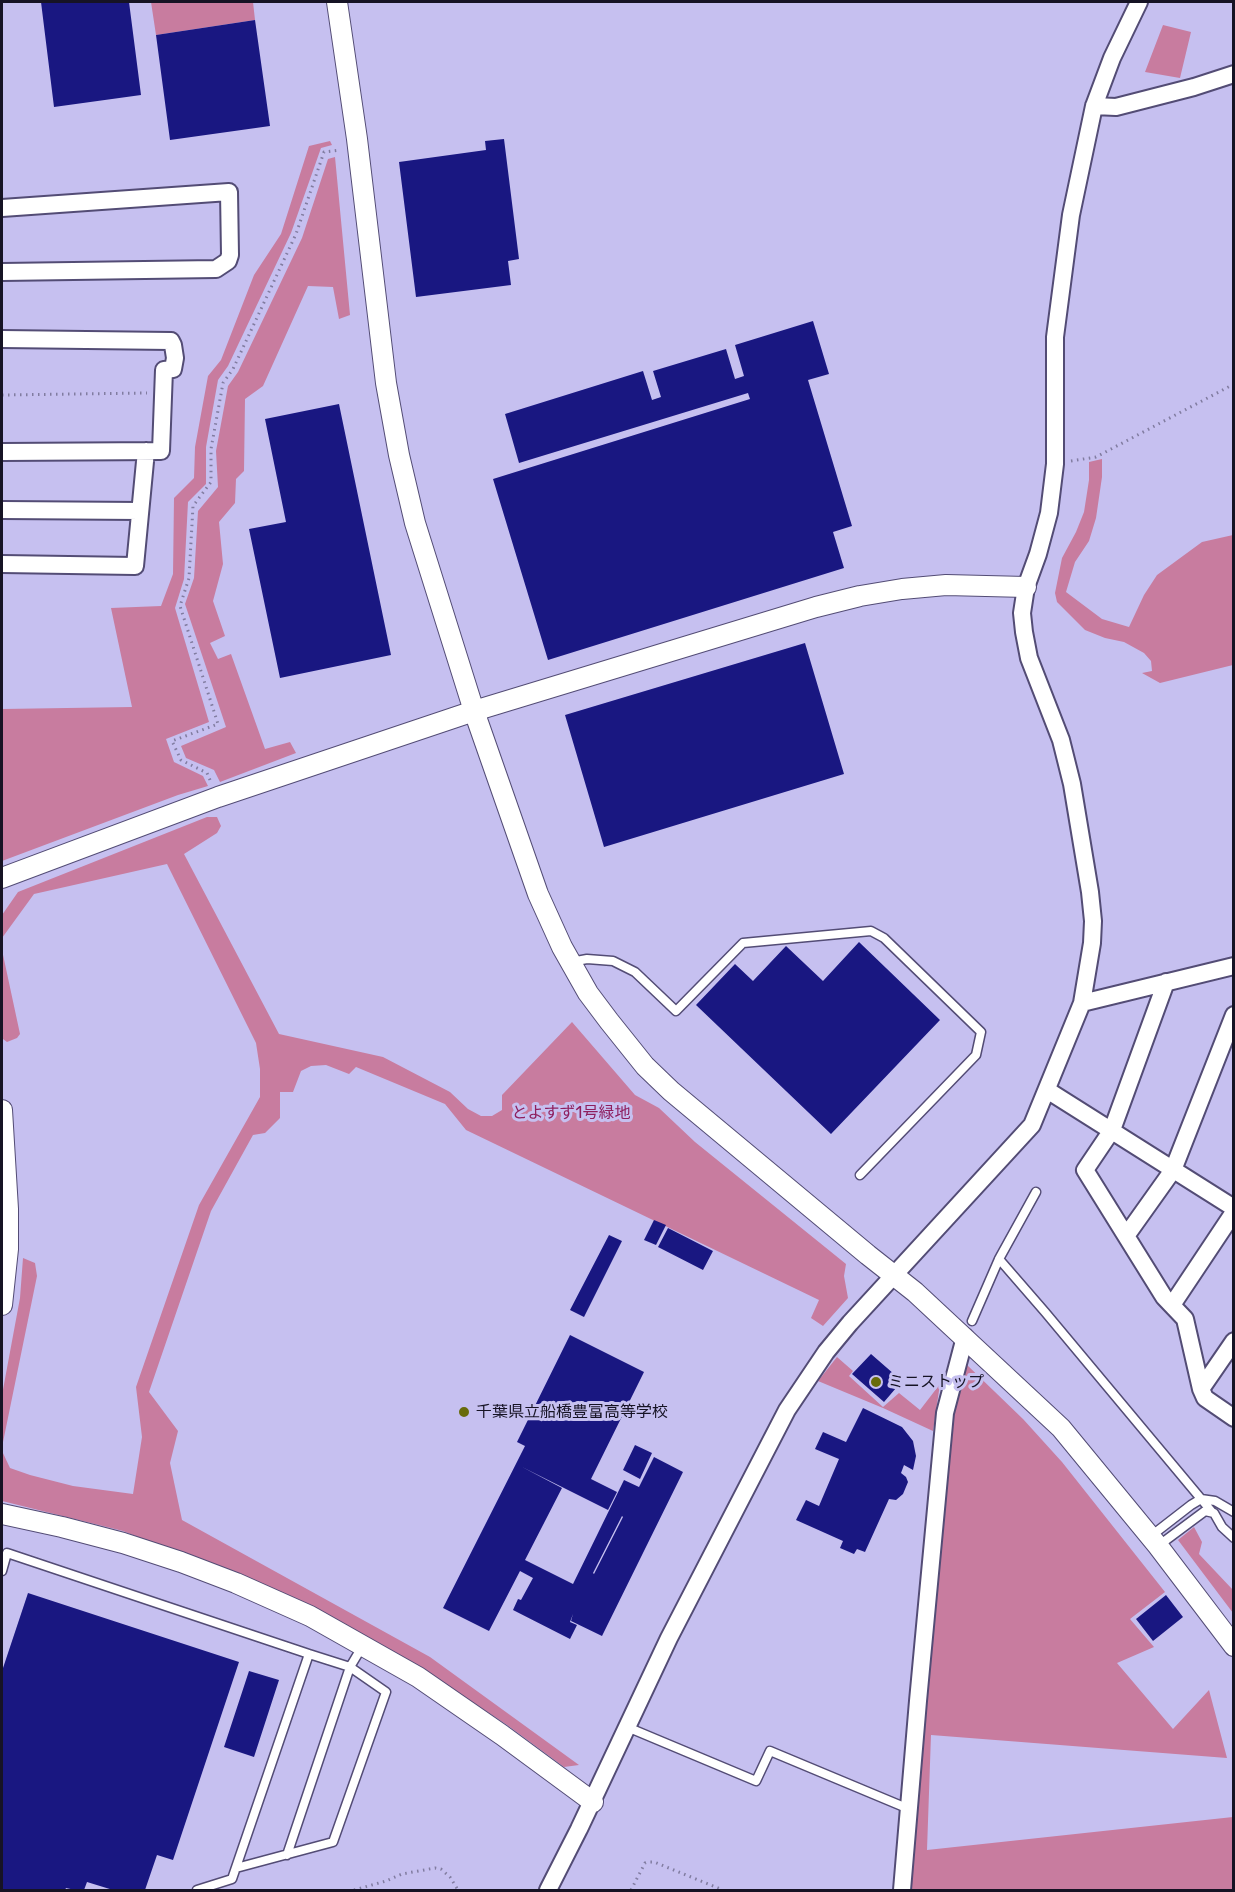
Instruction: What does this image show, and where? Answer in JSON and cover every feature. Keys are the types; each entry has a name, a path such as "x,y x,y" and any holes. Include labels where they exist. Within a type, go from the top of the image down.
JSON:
{"street":[{"path":"337,2 357,139 386,383 399,455 415,523 474,711 538,894 571,962 588,993 609,1021 645,1066 671,1091 868,1255 969,1329 1061,1428 1155,1541 1230,1638"},
{"path":"549,1890 703,1571 787,1410 826,1352 1032,1125 1082,1003 1092,943 1093,921 1090,892 1072,784 1061,740 1029,658 1022,613 1026,587 1038,554 1048,513 1055,464 1055,337 1071,215 1094,106 1112,58 1139,2"},
{"path":"1094,106 1116,107 1194,87 1233,74"},
{"path":"2,208 229,192 230,255 228,261 216,269 2,272"},
{"path":"2,339 171,340 174,358 173,369 164,370 161,451 2,452"},
{"path":"2,564 135,566 146,451"},
{"path":"2,510 140,511"},
{"path":"2,878 218,797 474,711 816,607 860,596 946,585 1026,587"},
{"path":"1082,1003 1233,966"},
{"path":"1166,982 1112,1130 1085,1170 1164,1297 1185,1319 1205,1398 1233,1418"},
{"path":"1126,1236 1173,1170 1233,1015"},
{"path":"1047,1090 1233,1210 1172,1305"},
{"path":"2,1110 8,1209 8,1249 2,1305"},
{"path":"902,1890 945,1413 969,1329"},
{"path":"1201,1389 1233,1341"},
{"path":"2,1514 123,1543 181,1562 236,1583 310,1616 418,1677 593,1802"}],"lane":[{"path":"571,962 587,959 613,961 635,972 676,1011 743,943 870,931 884,938 981,1032 976,1054 860,1175"},
{"path":"969,1329 999,1259 1036,1192"},
{"path":"999,1259 1217,1516 1222,1527 1233,1538"},
{"path":"1201,1499 1215,1501 1233,1512"},
{"path":"1155,1541 1201,1499"},
{"path":"1155,1541 1205,1511 1212,1512"},
{"path":"2,1571 7,1553 350,1667 386,1692 333,1842 236,1868"},
{"path":"287,1855 350,1667 363,1645"},
{"path":"197,1890 232,1880 309,1654"},
{"path":"627,1727 756,1781 770,1751 909,1809"}],"path":[{"path":"210,781 207,774 181,760 172,741 218,724 180,606 189,578 193,506 212,482 211,448 224,383 233,369 296,234 324,152 340,150"},
{"path":"1055,464 1096,457 1233,384"},
{"path":"2,394 163,393"},
{"path":"631,1890 645,1863 648,1862 654,1862 723,1890"},
{"path":"354,1890 402,1874 435,1868 441,1869 450,1876 459,1890"}],"green space":[{"path":"151,2 253,2 255,20 156,35"},
{"path":"1163,25 1191,32 1180,78 1145,72"},
{"path":"330,141 332,145 321,148 291,233 228,366 218,380 206,447 206,484 188,502 184,579 175,608 209,722 166,739 174,762 203,776 208,786 178,795 2,861 2,709 132,707 111,608 161,606 173,574 174,498 194,478 195,447 208,376 221,360 254,275 281,234 309,146"},
{"path":"335,157 350,315 339,319 333,287 308,286 263,386 245,399 244,471 236,479 235,503 219,522 223,564 213,601 225,636 210,643 218,659 231,654 265,749 290,742 296,753 220,782 214,770 186,758 181,746 226,727 185,604 194,578 198,511 218,487 216,451 228,386 238,372 302,238 328,159"},
{"path":"1102,459 1102,477 1096,518 1089,541 1075,562 1066,592 1102,619 1129,627 1144,595 1157,575 1202,542 1233,535 1233,665 1160,683 1142,673 1152,671 1151,661 1144,653 1124,642 1085,630 1057,602 1055,593 1062,558 1084,512 1089,462"},
{"name":"とよすず1号緑地","path":"207,817 217,817 221,826 217,833 184,854 279,1034 383,1057 450,1092 468,1109 481,1116 492,1116 502,1110 502,1095 572,1022 635,1095 659,1108 695,1142 846,1264 844,1276 848,1298 823,1326 811,1318 819,1300 466,1130 445,1104 356,1067 349,1074 326,1065 311,1066 301,1071 293,1092 280,1092 280,1118 265,1133 253,1135 211,1211 149,1392 178,1431 170,1463 182,1520 430,1657 579,1765 564,1767 507,1725 424,1670 313,1607 123,1531 2,1501 2,1451 10,1468 30,1475 73,1486 133,1494 142,1437 136,1387 199,1205 260,1097 260,1069 256,1043 167,864 34,894 2,938 2,915 18,892"},
{"path":"2,950 20,1034 17,1038 7,1042 3,1039 2,1029"},
{"path":"23,1258 35,1263 37,1276 2,1447 2,1395 20,1298"},
{"path":"837,1357 853,1371 849,1376 883,1407 899,1393 920,1410 940,1384 933,1431 818,1381"},
{"path":"966,1364 1023,1419 1062,1462 1165,1592 1130,1619 1154,1647 1117,1663 1173,1729 1209,1690 1227,1758 931,1735 927,1850 1233,1817 1233,1890 908,1890 952,1416"},
{"path":"1194,1527 1202,1542 1199,1554 1233,1590 1233,1613 1178,1540"}],"building":[{"path":"41,2 129,2 141,95 54,107"},
{"path":"255,20 270,126 170,140 156,35"},
{"path":"504,139 519,259 508,261 511,285 416,297 399,162 486,150 485,141"},
{"path":"813,321 829,374 808,380 852,526 833,532 844,568 548,660 493,479 750,399 748,393 519,463 505,414 643,371 652,400 661,397 653,371 726,349 735,379 744,376 735,345"},
{"path":"339,404 391,655 280,678 249,529 286,522 265,419"},
{"path":"805,643 844,774 604,847 565,715"},
{"path":"859,942 940,1020 831,1134 696,1005 735,964 753,981 786,946 823,981"},
{"path":"654,1220 666,1225 656,1245 644,1240"},
{"path":"668,1228 713,1251 703,1270 658,1247"},
{"path":"609,1235 622,1241 584,1317 570,1310"},
{"path":"570,1335 644,1372 591,1479 617,1492 608,1510 522,1467 562,1488 525,1560 573,1584 624,1480 639,1487 654,1457 683,1472 602,1636 571,1621 573,1614 570,1622 577,1625 570,1639 513,1610 533,1578 520,1571 489,1631 443,1608 525,1446 517,1442","holes":["622,1516 623,1517 594,1574"]},
{"path":"871,1354 902,1381 884,1402 852,1374"},
{"path":"863,1408 902,1427 913,1441 916,1456 913,1470 904,1465 901,1473 908,1482 903,1494 896,1500 889,1499 865,1552 857,1549 854,1554 840,1548 843,1541 796,1520 806,1500 819,1506 839,1459 815,1449 823,1432 846,1442"},
{"path":"635,1445 652,1453 640,1479 623,1470"},
{"path":"28,1593 239,1662 173,1860 157,1855 145,1890 113,1890 87,1882 84,1890 66,1888 65,1890 2,1890 2,1671"},
{"path":"1166,1595 1183,1617 1153,1641 1136,1619"},
{"path":"249,1671 279,1680 254,1757 224,1747"}],"place":[{"name":"ミニストップ","path":"876,1382"},
{"name":"千葉県立船橋豊富高等学校","path":"464,1412"}]}
